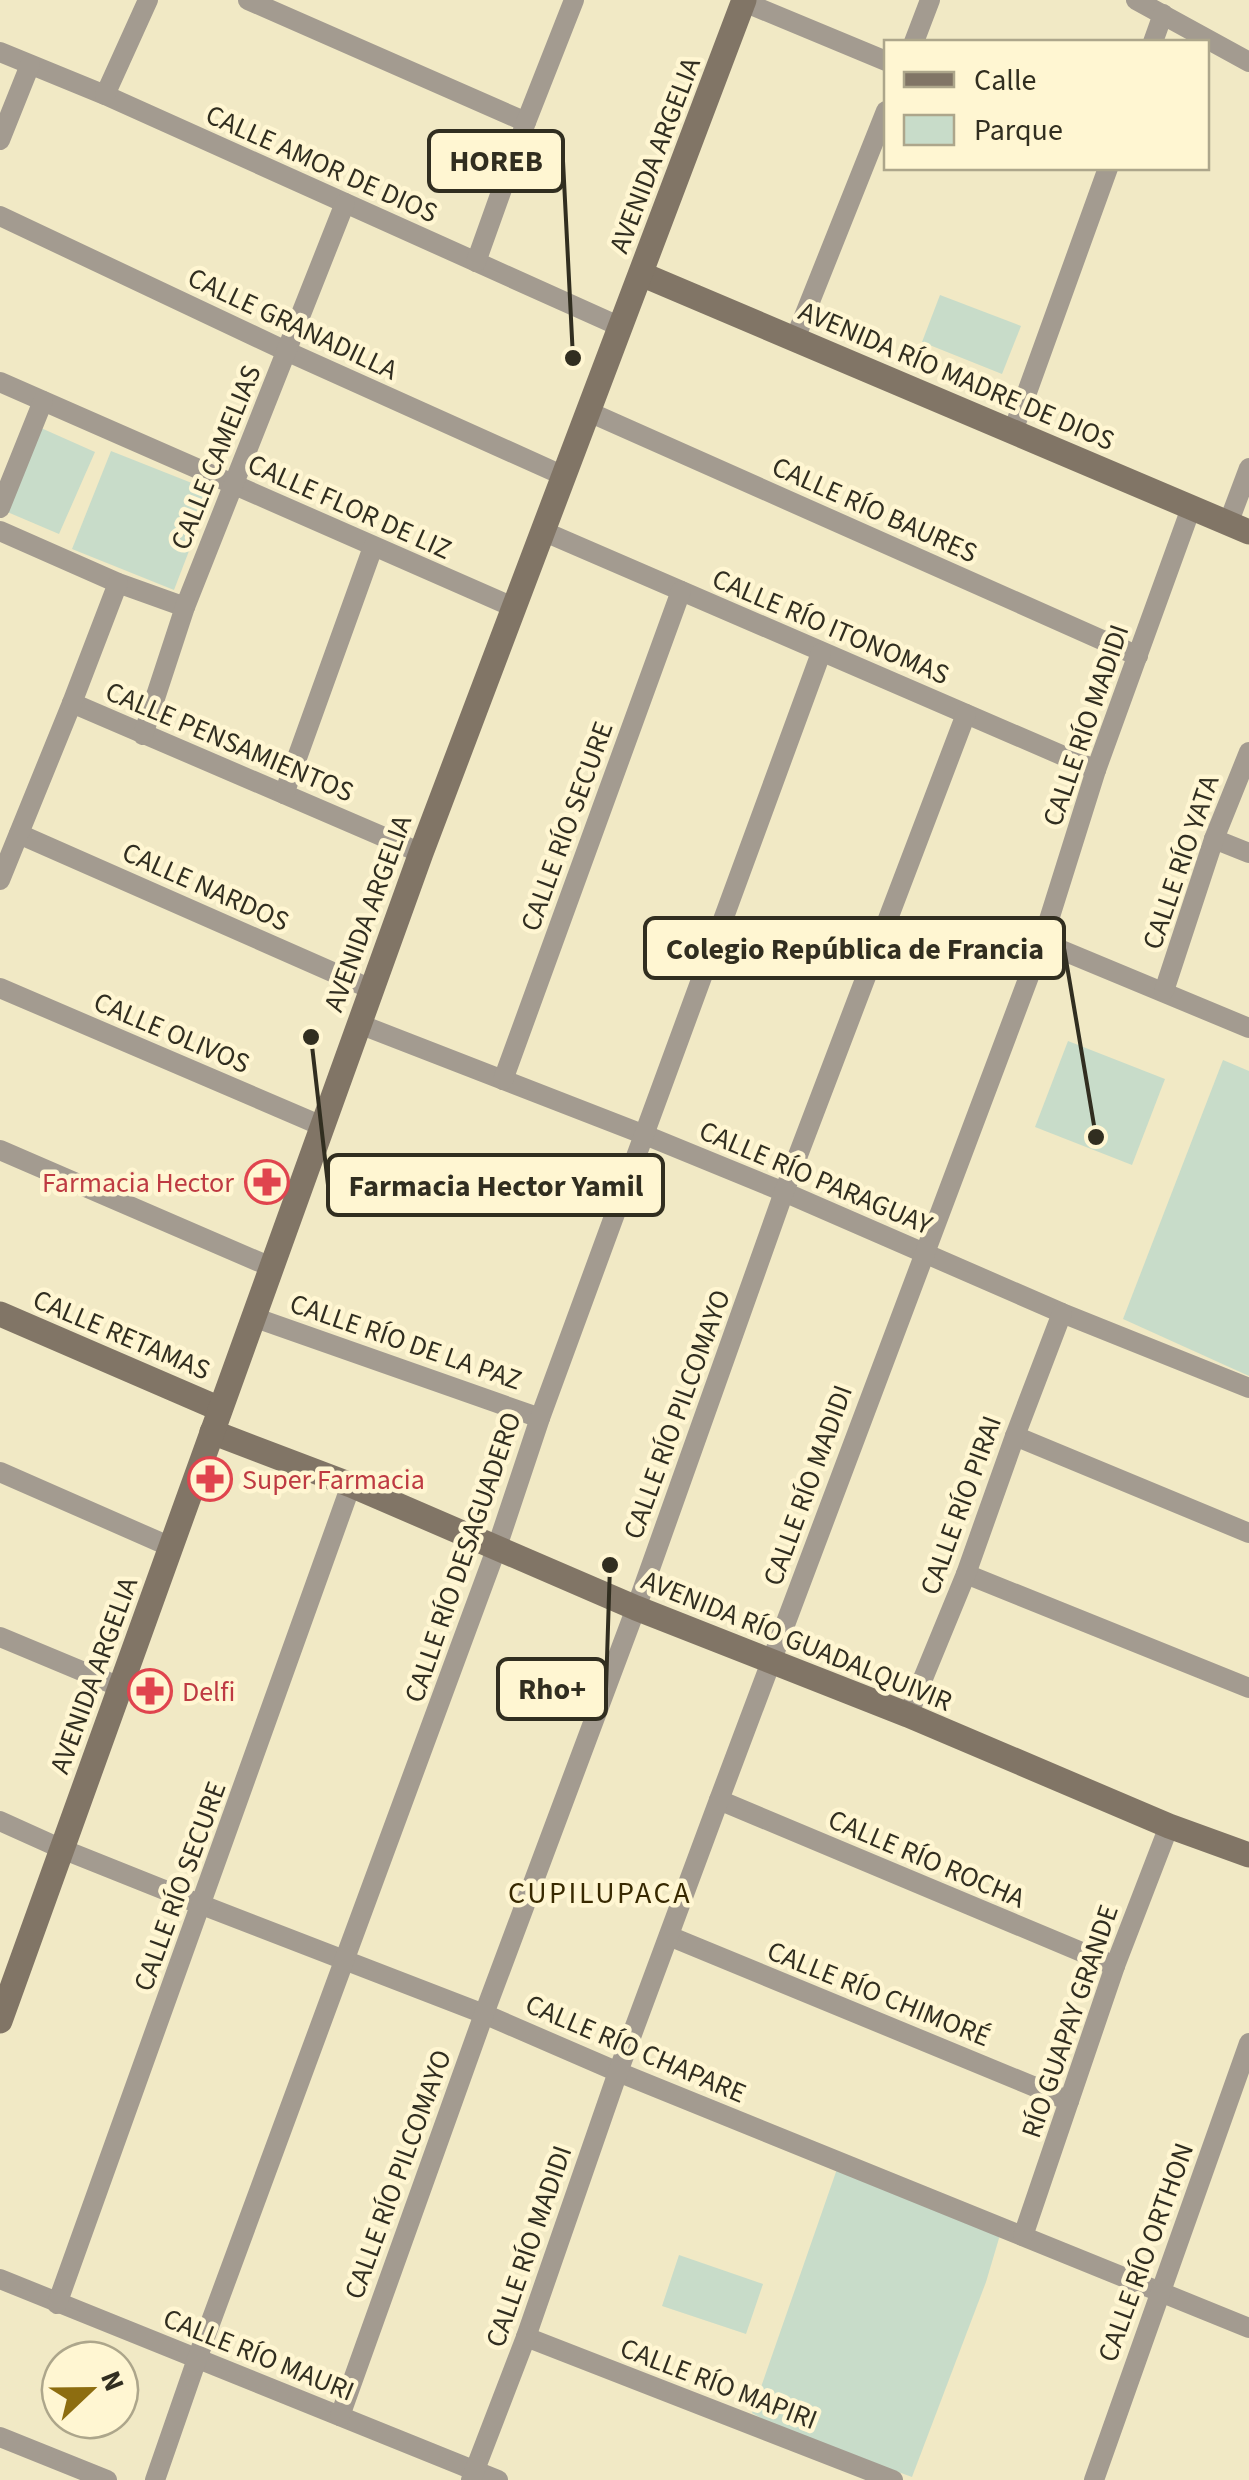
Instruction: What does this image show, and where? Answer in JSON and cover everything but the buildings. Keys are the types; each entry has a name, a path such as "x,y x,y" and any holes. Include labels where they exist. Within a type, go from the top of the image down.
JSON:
{"street":[{"path":"106,95 148,0"},
{"path":"248,0 526,122"},
{"path":"476,262 574,0"},
{"path":"915,40 930,0"},
{"path":"1136,0 1248,59"},
{"path":"744,1 884,60"},
{"name":"AVENIDA ARGELIA","path":"0,2022 421,853 744,1"},
{"path":"1153,40 1163,14"},
{"name":"CALLE AMOR DE DIOS","path":"0,52 106,95 621,327"},
{"path":"0,140 30,65"},
{"path":"796,340 884,115"},
{"path":"1013,430 1107,170"},
{"name":"CALLE CAMELIAS","path":"143,735 185,607 345,203"},
{"name":"CALLE GRANADILLA","path":"0,216 564,476"},
{"name":"AVENIDA RÍO MADRE DE DIOS","path":"641,274 1238,528"},
{"name":"CALLE FLOR DE LIZ","path":"0,382 513,607"},
{"path":"0,508 43,401"},
{"name":"CALLE RÍO BAURES","path":"589,412 1138,656"},
{"path":"1238,528 1249,468"},
{"name":"CALLE RÍO MADIDI","path":"473,2475 718,1800 1042,942 1096,770 1192,508"},
{"path":"0,531 118,583 185,607"},
{"name":"CALLE RÍO ITONOMAS","path":"544,532 1096,770"},
{"path":"284,794 372,547"},
{"path":"0,880 118,583"},
{"name":"CALLE RÍO SECURE","path":"503,1080 681,591"},
{"name":"CALLE RÍO DESAGUADERO","path":"156,2480 196,2359 497,1547 540,1418 821,653"},
{"name":"CALLE PENSAMIENTOS","path":"72,703 421,853"},
{"name":"CALLE RÍO PILCOMAYO","path":"340,2416 784,1192 966,714"},
{"name":"CALLE RÍO YATA","path":"1164,991 1214,839 1249,752"},
{"name":"CALLE NARDOS","path":"20,834 371,989"},
{"path":"1214,839 1249,853"},
{"path":"1042,942 1249,1028"},
{"name":"CALLE OLIVOS","path":"0,988 322,1126"},
{"name":"CALLE RÍO PARAGUAY","path":"359,1024 645,1135 1062,1314 1249,1388"},
{"path":"0,1150 271,1267"},
{"name":"CALLE RETAMAS","path":"0,1314 216,1420"},
{"name":"CALLE RÍO PIRAI","path":"908,1716 966,1574 1062,1314"},
{"name":"CALLE RÍO DE LA PAZ","path":"254,1317 540,1418"},
{"name":"AVENIDA RÍO GUADALQUIVIR","path":"216,1420 351,1485 636,1608 772,1660 1169,1826 1249,1855"},
{"path":"1015,1436 1249,1533"},
{"path":"0,1472 172,1547"},
{"name":"CALLE RÍO SECURE","path":"57,2304 351,1485"},
{"path":"966,1574 1249,1688"},
{"path":"0,1637 120,1688"},
{"name":"CALLE RÍO ROCHA","path":"718,1800 1115,1966"},
{"name":"CALLE RÍO CHAPARE","path":"0,1821 202,1906 484,2014 1249,2328"},
{"name":"RÍO GUAPAY GRANDE","path":"1023,2236 1115,1966 1169,1826"},
{"name":"CALLE RÍO CHIMORÉ","path":"668,1936 1068,2101"},
{"name":"CALLE RÍO ORTHON","path":"1094,2480 1249,2043"},
{"name":"CALLE RÍO MAURI","path":"0,2279 340,2416 473,2475 498,2480"},
{"name":"CALLE RÍO MAPIRI","path":"526,2336 892,2480"},
{"path":"0,2437 107,2480"}],"green space":[{"path":"940,295 1021,326 1002,374 922,342"},
{"path":"41,428 95,452 59,534 5,511"},
{"path":"111,451 212,491 174,590 72,549"},
{"path":"1068,1041 1165,1079 1132,1165 1035,1127"},
{"path":"1223,1060 1249,1071 1249,1376 1123,1319"},
{"path":"837,2169 1000,2235 912,2477 779,2428 752,2413"},
{"path":"679,2255 763,2284 746,2334 662,2306"}],"place":[{"name":"HOREB","path":"573,358"},
{"name":"Farmacia Hector Yamil","path":"311,1037"},
{"name":"Colegio República de Francia","path":"1096,1137"},
{"name":"Farmacia Hector","path":"267,1182"},
{"name":"Super Farmacia","path":"210,1479"},
{"name":"Rho+","path":"610,1565"},
{"name":"Delfi","path":"150,1691"}],"district":[{"name":"CUPILUPACA","path":"600,1893"}]}
